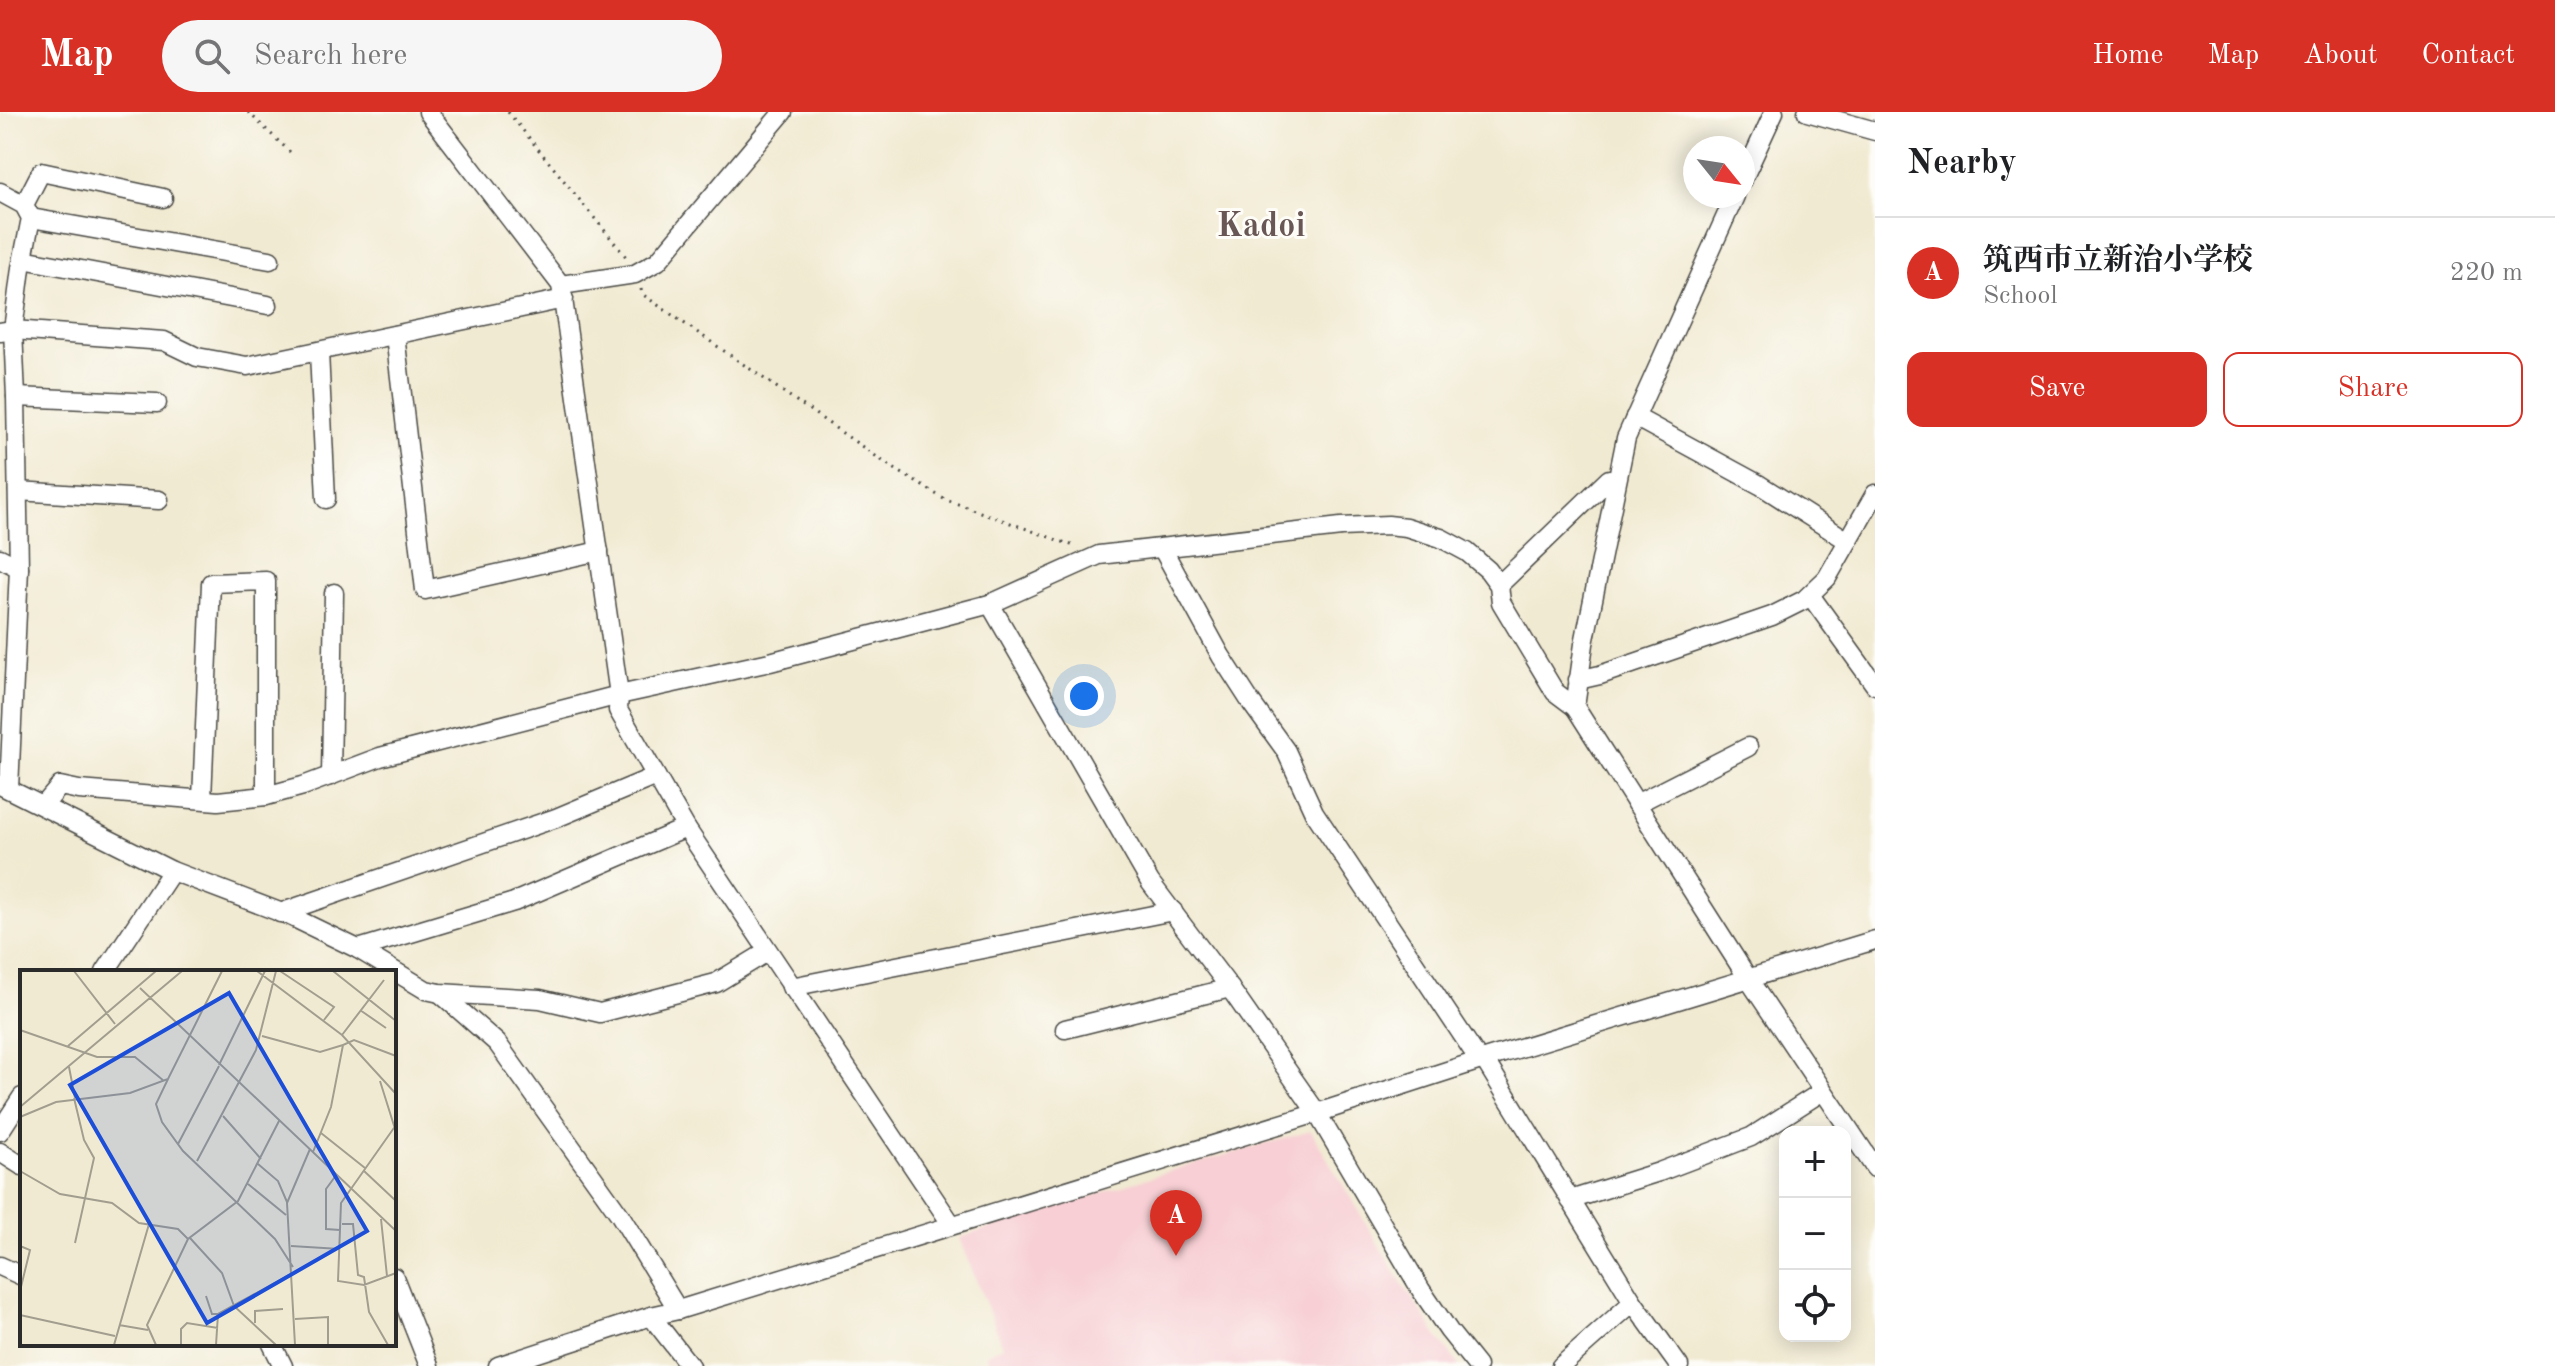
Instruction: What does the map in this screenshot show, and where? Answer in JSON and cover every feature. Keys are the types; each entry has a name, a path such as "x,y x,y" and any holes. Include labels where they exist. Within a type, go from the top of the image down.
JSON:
{"street":[{"path":"428,112 563,292 619,695 618,710 686,828 952,1225"},
{"path":"6,331 164,341 197,357 247,366 395,335 639,272 658,261 783,112"},
{"path":"1755,153 1774,112"},
{"path":"1807,112 1875,131"},
{"path":"163,198 41,172 28,212 23,259 6,331 16,397 19,568 4,787 172,871 280,913 358,949 393,970"},
{"path":"0,192 28,212 270,260"},
{"path":"1575,707 1626,438 1730,208"},
{"path":"23,259 268,305"},
{"path":"395,335 425,590 599,551"},
{"path":"319,352 326,499"},
{"path":"16,397 157,403"},
{"path":"1635,417 1760,485 1848,541"},
{"path":"1499,585 1609,479 1616,481"},
{"path":"18,491 159,500"},
{"path":"1578,680 1772,616 1810,595 1827,578 1874,500"},
{"path":"43,806 60,786 218,801 266,796 303,786 380,757 619,695 770,662 990,604 1099,555 1341,527 1397,526 1441,538 1467,552 1488,570 1499,585 1501,602 1555,692 1575,707 1749,980 1875,1168"},
{"path":"1162,548 1221,656 1286,751 1314,812 1481,1060 1633,1302 1679,1366"},
{"path":"0,558 19,568"},
{"path":"202,799 211,583 266,581 266,796"},
{"path":"331,776 334,593"},
{"path":"1810,595 1875,685"},
{"path":"990,604 1150,882 1230,988 1317,1113 1421,1290 1477,1366"},
{"path":"1860,666 1875,651"},
{"path":"1636,804 1748,747"},
{"path":"280,913 556,818 656,776"},
{"path":"358,949 514,902 686,828"},
{"path":"106,970 172,871"},
{"path":"791,987 1173,911"},
{"path":"498,1366 651,1316 1875,940"},
{"path":"396,972 426,990 440,993 540,999 600,1013 716,983 767,952"},
{"path":"1065,1029 1230,988"},
{"path":"440,993 497,1043 620,1215 678,1310"},
{"path":"1570,1200 1659,1172 1751,1137 1823,1091"},
{"path":"0,1131 20,1100"},
{"path":"0,1152 20,1165"},
{"path":"0,1266 20,1275"},
{"path":"396,1282 429,1366"},
{"path":"1561,1366 1633,1302"},
{"path":"651,1316 690,1366"},
{"path":"273,1346 283,1366"}],"path":[{"path":"248,112 290,152"},
{"path":"508,112 639,272 642,294 944,499 1099,555"}],"shaded area":[{"path":"1311,1131 1396,1274 1460,1366 992,1366 986,1355 1003,1346 959,1238 1176,1169"}],"place":[{"name":"筑西市立新治小学校","path":"1176,1256"}],"district":[{"name":"Kadoi","path":"1261,224"}]}
